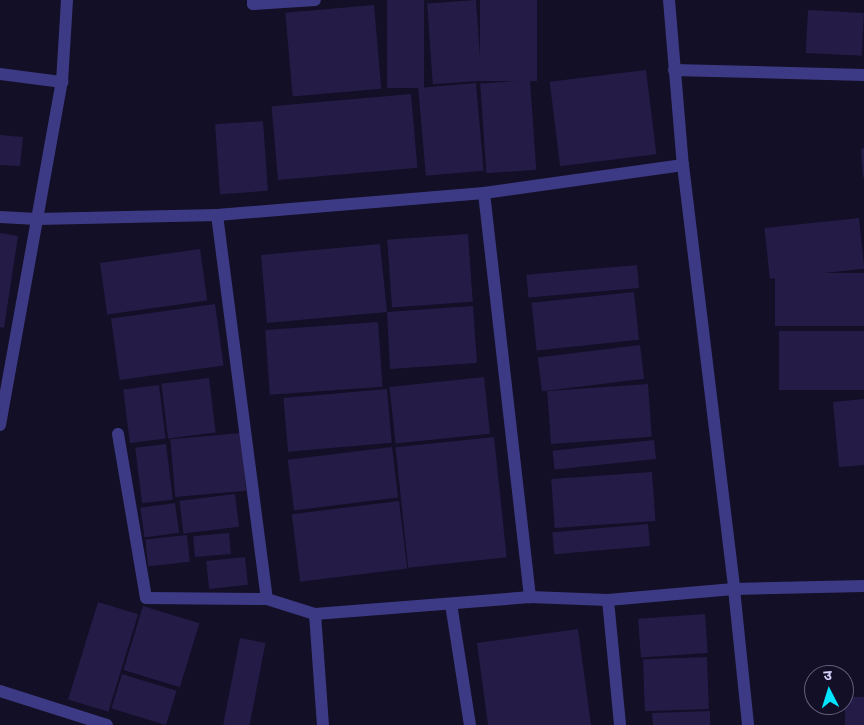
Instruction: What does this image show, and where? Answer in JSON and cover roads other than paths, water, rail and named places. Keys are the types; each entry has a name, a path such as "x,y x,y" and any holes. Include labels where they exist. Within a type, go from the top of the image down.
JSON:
{"street":[{"path":"0,425 62,82 67,0"},
{"path":"253,0 253,4 315,0"},
{"path":"669,0 683,165 734,589 748,725"},
{"path":"674,70 864,75"},
{"path":"0,74 62,82"},
{"path":"0,216 37,219 218,215 484,192 683,165"},
{"path":"484,192 530,597"},
{"path":"218,215 267,599"},
{"path":"118,434 146,598 267,599 315,614 530,597 608,600 734,589 864,586"},
{"path":"608,600 620,725"},
{"path":"451,604 470,725"},
{"path":"315,614 323,725"},
{"path":"0,691 107,725"}]}
